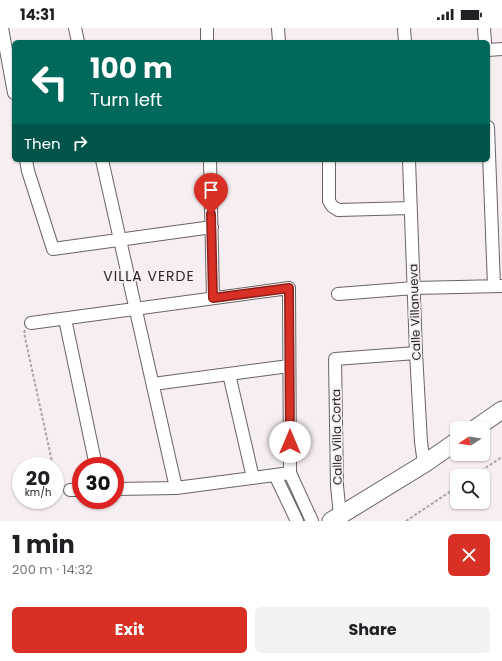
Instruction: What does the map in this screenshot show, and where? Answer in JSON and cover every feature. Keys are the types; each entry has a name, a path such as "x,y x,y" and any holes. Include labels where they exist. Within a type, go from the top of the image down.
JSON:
{"street":[{"path":"2,28 12,82"},
{"path":"75,28 78,40"},
{"path":"207,28 207,40"},
{"path":"278,28 279,40"},
{"path":"404,28 404,40"},
{"path":"484,28 485,40"},
{"path":"490,50 502,49"},
{"path":"338,294 414,288 498,286 490,159"},
{"path":"26,162 53,249 212,227"},
{"path":"102,162 176,488"},
{"path":"210,162 213,298"},
{"path":"329,162 329,201 332,206 338,210 411,208"},
{"name":"Calle Villanueva","path":"409,162 416,353 421,442 424,464"},
{"path":"31,324 289,288 290,473 312,521"},
{"path":"65,319 94,457"},
{"name":"Calle Villa Corta","path":"336,518 337,486 335,359 416,353"},
{"path":"153,384 289,366"},
{"path":"229,374 253,478"},
{"path":"486,421 502,410"},
{"path":"336,518 424,464 450,446"},
{"path":"124,489 176,488 290,473"},
{"path":"275,475 297,521"}],"path":[{"path":"31,324 27,327 24,333 51,457"},
{"path":"484,469 502,457"},
{"path":"406,521 450,492"}],"district":[{"name":"VILLA VERDE","path":"149,276"}],"route":[{"path":"211,214 213,298 289,288 290,442"}]}
